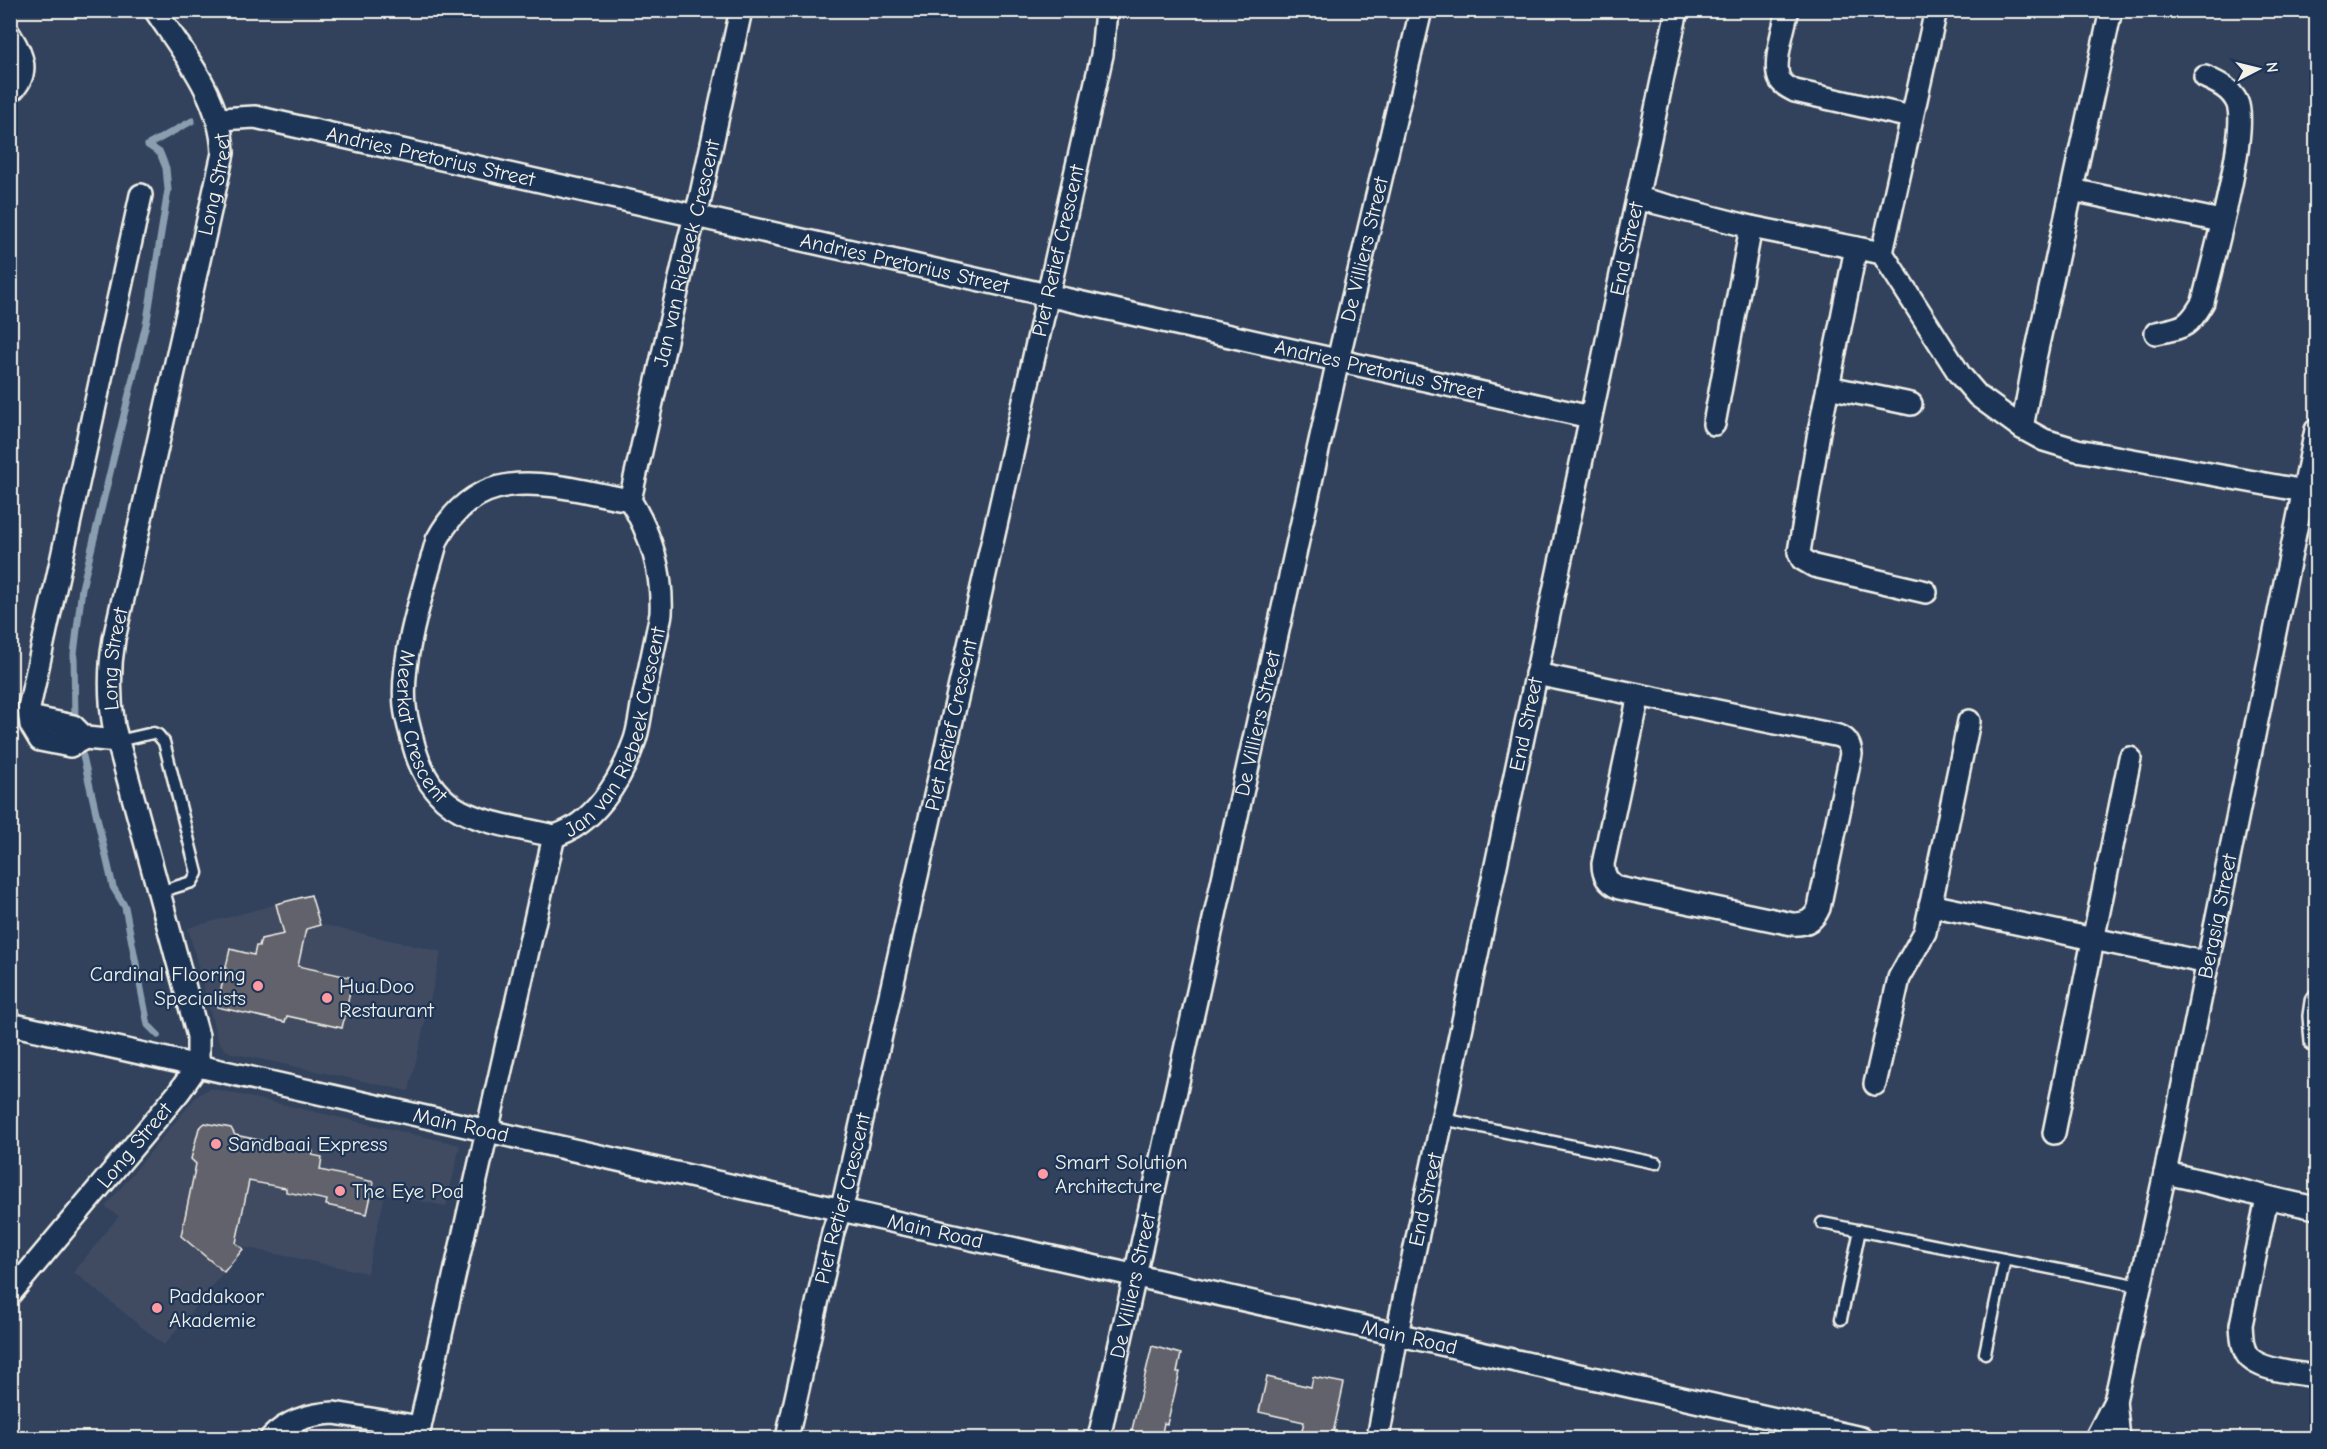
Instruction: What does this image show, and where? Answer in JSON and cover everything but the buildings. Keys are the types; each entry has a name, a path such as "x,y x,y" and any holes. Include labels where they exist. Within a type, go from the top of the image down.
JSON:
{"street":[{"name":"Long Street","path":"10,1294 179,1092 198,1065 198,1036 111,708 110,664 171,380 221,171 223,136 219,119 202,83 155,10"},
{"name":"Jan van Riebeek Crescent","path":"425,1433 487,1130 554,836 565,833 585,821 613,785 634,744 661,614 662,595 656,555 630,501 741,10"},
{"name":"Piet Retief Crescent","path":"787,1438 833,1232 841,1210 1102,55 1106,10"},
{"name":"De Villiers Street","path":"1099,1438 1338,360 1421,10"},
{"name":"End Street","path":"1378,1438 1536,674 1677,10"},
{"path":"1788,10 1777,74 1786,87 1911,117"},
{"path":"1936,10 1882,253 1960,375 1978,396 2022,428 2044,440 2078,450 2304,491"},
{"path":"2022,428 2111,10"},
{"path":"10,35 21,51 24,67 19,84 10,92"},
{"path":"2156,333 2185,326 2194,318 2203,302 2239,145 2240,115 2237,103 2226,87 2205,77"},
{"name":"Andries Pretorius Street","path":"219,119 238,116 255,117 1590,417"},
{"path":"2072,190 2222,221"},
{"path":"118,741 85,738 73,726 23,710 141,195"},
{"path":"1637,198 1751,226 1882,253"},
{"path":"1714,424 1751,226"},
{"path":"1856,248 1828,387 1799,552 1802,559 1814,566 1926,592"},
{"path":"1828,387 1911,404"},
{"name":"Bergsig Street","path":"2096,1438 2115,1401 2165,1173 2316,430"},
{"name":"Meerkat Crescent","path":"554,836 474,817 450,804 435,790 422,767 405,708 406,661 437,540 444,525 467,501 491,488 519,482 630,501"},
{"path":"1536,674 1639,695 1835,735 1848,742 1850,760 1819,908 1813,918 1800,924 1792,924 1619,888 1608,881 1603,864 1639,695"},
{"path":"1875,1083 1899,978 1925,932 1969,721"},
{"path":"2054,1134 2130,758"},
{"path":"1930,905 2208,963"},
{"path":"2316,1002 2314,1016 2316,1042"},
{"name":"Main Road","path":"10,1024 1861,1438"},
{"path":"2165,1173 2316,1208"},
{"path":"2267,1198 2241,1325 2242,1343 2246,1355 2255,1363 2316,1376"},
{"name":"Bergsig Street","path":"2115,1401 2119,1438"},
{"path":"271,1438 292,1422 320,1413 334,1413 425,1433"}],"lane":[{"path":"118,741 153,733 164,742 197,873 192,882 159,892"},
{"path":"1443,1119 1656,1163"},
{"path":"1822,1223 2140,1287"},
{"path":"1841,1319 1860,1230"},
{"path":"1985,1353 2005,1259"}],"shaded area":[{"path":"311,895 320,924 441,952 409,1091 232,1053 218,1041 188,928"},
{"path":"208,1089 460,1145 446,1206 385,1194 367,1273 244,1247 164,1345 74,1272 119,1216 105,1207 196,1097"}],"waterway":[{"path":"148,145 192,121"},
{"path":"75,720 74,654 82,588 147,320 168,190 166,168 160,153 148,145"},
{"path":"83,756 113,887 125,907 148,1025 158,1035"}],"place":[{"name":"Cardinal Flooring Specialists","path":"258,986"},
{"name":"Hua.Doo Restaurant","path":"327,998"},
{"name":"Sandbaai Express","path":"216,1144"},
{"name":"Smart Solution Architecture","path":"1043,1174"},
{"name":"The Eye Pod","path":"340,1191"},
{"name":"Paddakoor Akademie","path":"157,1308"}]}
